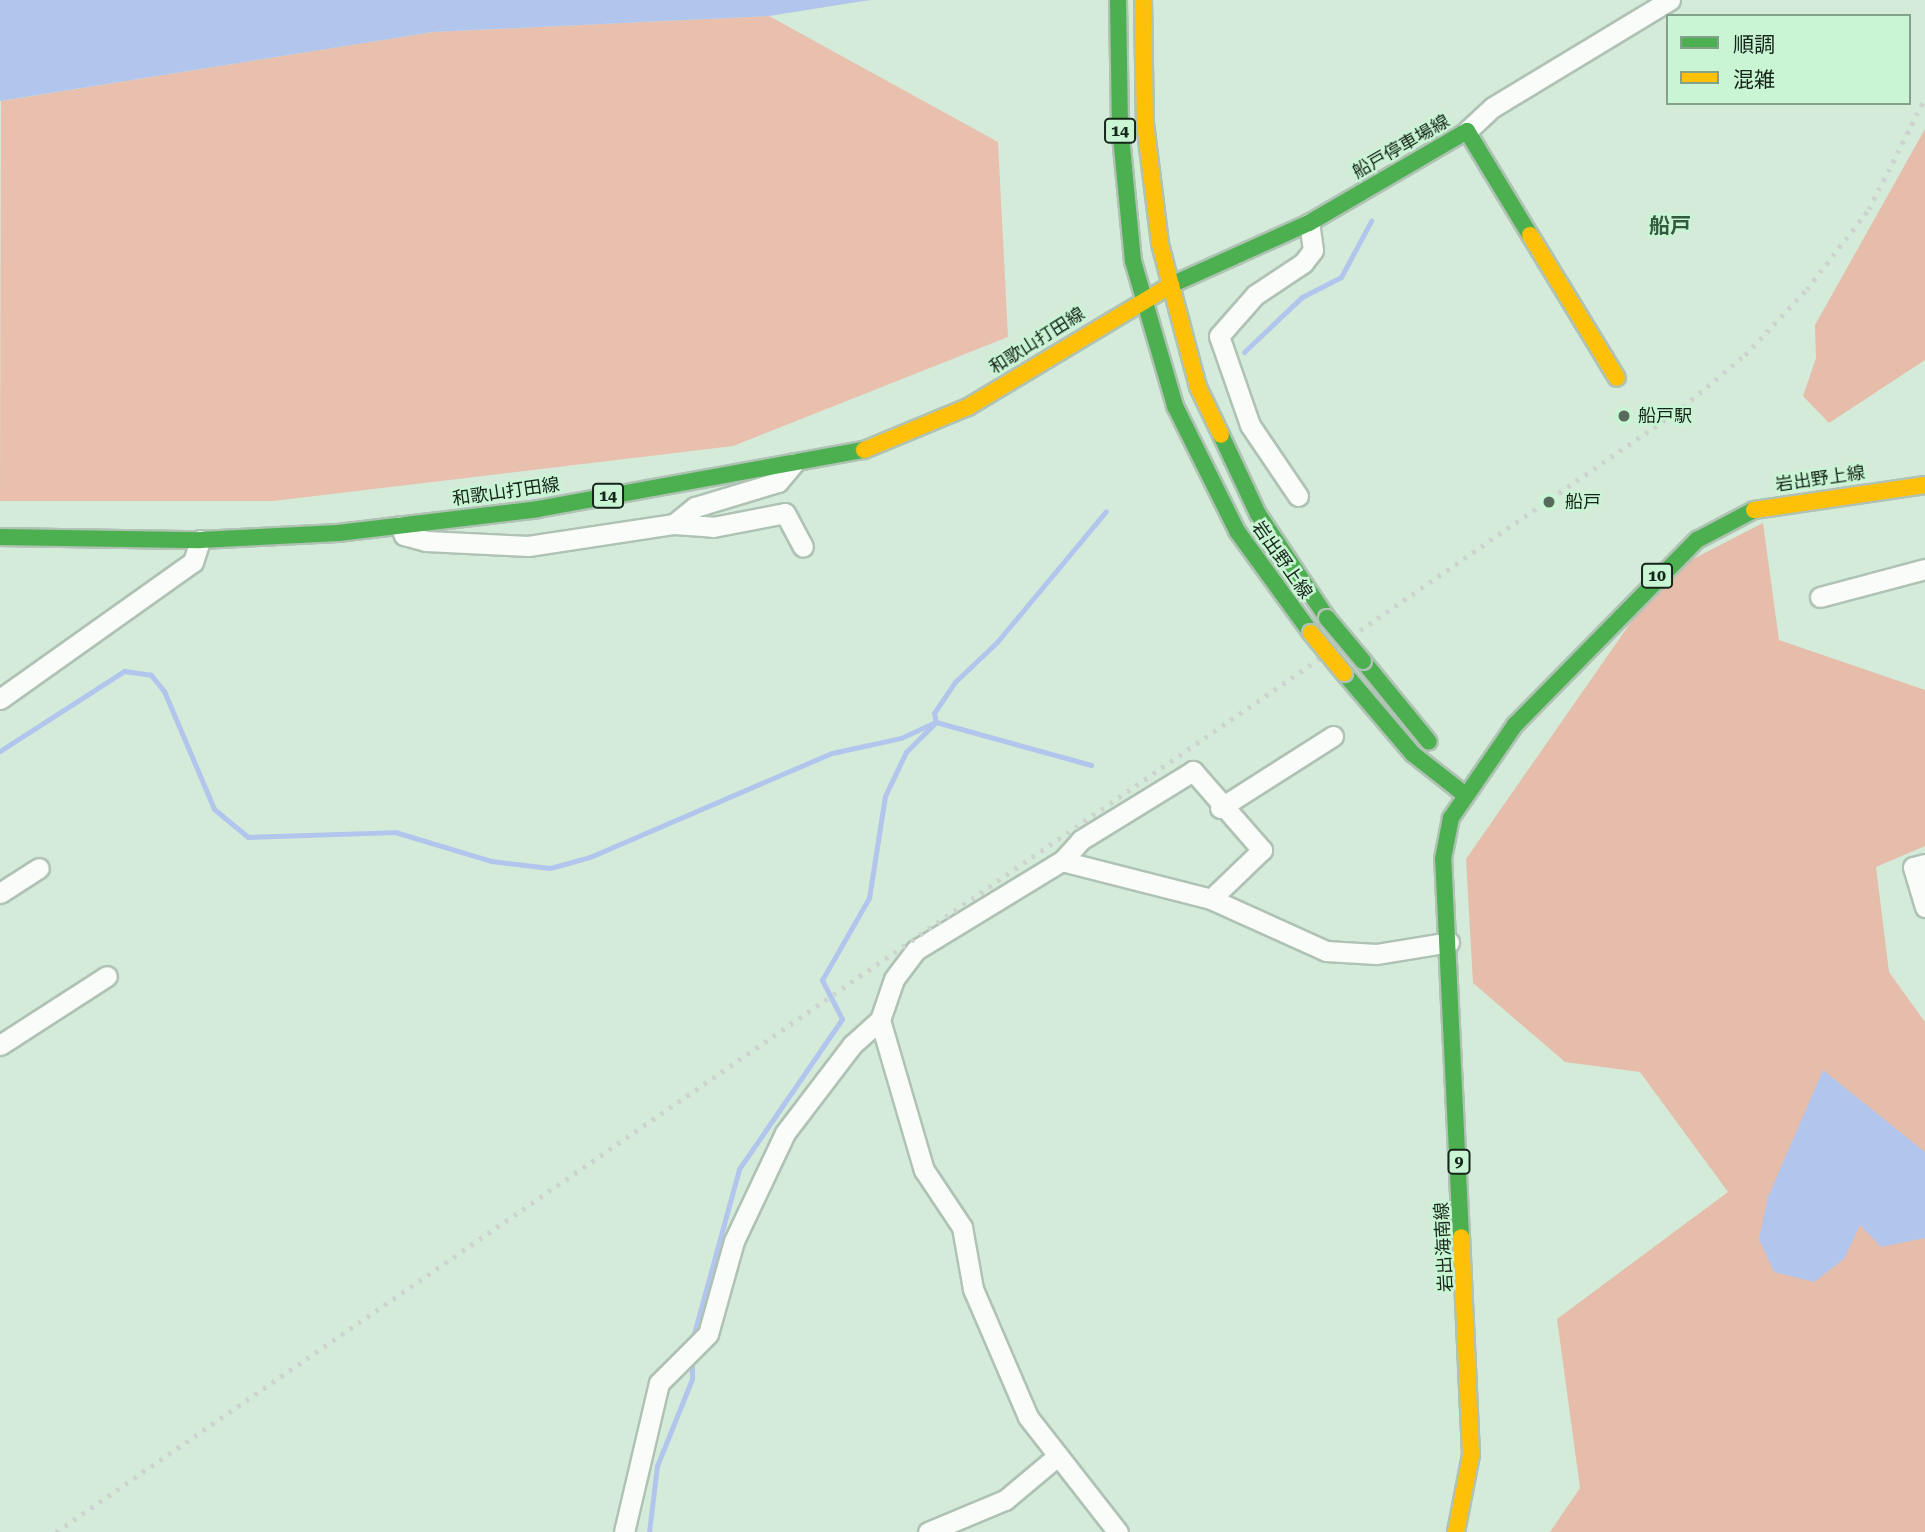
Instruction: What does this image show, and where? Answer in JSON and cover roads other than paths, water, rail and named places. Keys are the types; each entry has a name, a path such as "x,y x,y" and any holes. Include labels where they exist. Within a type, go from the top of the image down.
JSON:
{"main road":[{"name":"14","path":"1118,0 1120,126 1133,261 1143,301"},
{"name":"14","path":"1143,0 1145,123 1160,244 1171,285"},
{"name":"船戸停車場線","path":"1171,285 1309,223 1467,131 1617,378"},
{"name":"和歌山打田線","path":"0,537 200,540 400,526 538,509 794,463 914,434 1171,285"},
{"name":"岩出野上線","path":"1171,285 1198,387 1228,457 1327,618 1464,794"},
{"name":"岩出野上線","path":"1143,301 1204,476 1311,633 1413,754 1464,794"},
{"name":"岩出野上線","path":"1464,794 1515,725 1697,540 1742,512 1925,485"},
{"name":"岩出海南線","path":"1456,1532 1466,1502 1471,1430 1443,859 1464,794"}],"street":[{"path":"1467,131 1493,107 1670,0"},
{"path":"1298,496 1250,425 1219,336 1255,295 1303,263 1313,250 1309,223"},
{"path":"674,524 695,507 778,481 794,463"},
{"path":"400,526 404,535 426,541 528,546 674,524 713,527 785,513 803,547"},
{"path":"0,699 192,562 200,540"},
{"path":"1820,597 1925,569"},
{"path":"1220,808 1333,736"},
{"path":"624,1532 659,1383 708,1334 734,1241 785,1133 852,1045 880,1020 894,979 916,950 1062,860 1081,840 1193,771 1220,808 1262,850 1211,899"},
{"path":"1062,860 1211,899 1338,953 1448,942"},
{"path":"1925,864 1913,867 1925,907"},
{"path":"0,893 39,868"},
{"path":"0,1045 107,976"},
{"path":"880,1020 924,1170 962,1227 973,1289 1028,1417 1055,1458 1118,1532"},
{"path":"928,1532 1005,1500 1055,1458"}],"water":[{"path":"0,0 870,0 769,16 433,32 0,101"},
{"path":"1823,1070 1925,1152 1925,1238 1881,1247 1860,1225 1844,1259 1814,1282 1774,1272 1759,1239 1768,1197"}],"waterway":[{"path":"1244,352 1302,297 1341,277 1371,221"},
{"path":"936,722 934,713 955,682 997,642 1106,511"},
{"path":"0,751 124,671 151,675 164,691 214,809 248,837 395,832 491,861 550,868 590,857 832,753 901,738 936,722 1091,765"},
{"path":"692,1341 739,1169 842,1019 822,980 869,898 885,796 906,752 934,724"},
{"path":"649,1532 657,1466 692,1379 692,1358"}],"railway":[{"path":"56,1532 1683,407 1745,355 1807,289 1869,209 1925,98"}],"place":[{"name":"船戸駅","path":"1624,416"},
{"name":"船戸","path":"1549,502"}],"district":[{"name":"船戸","path":"1670,226"}]}
